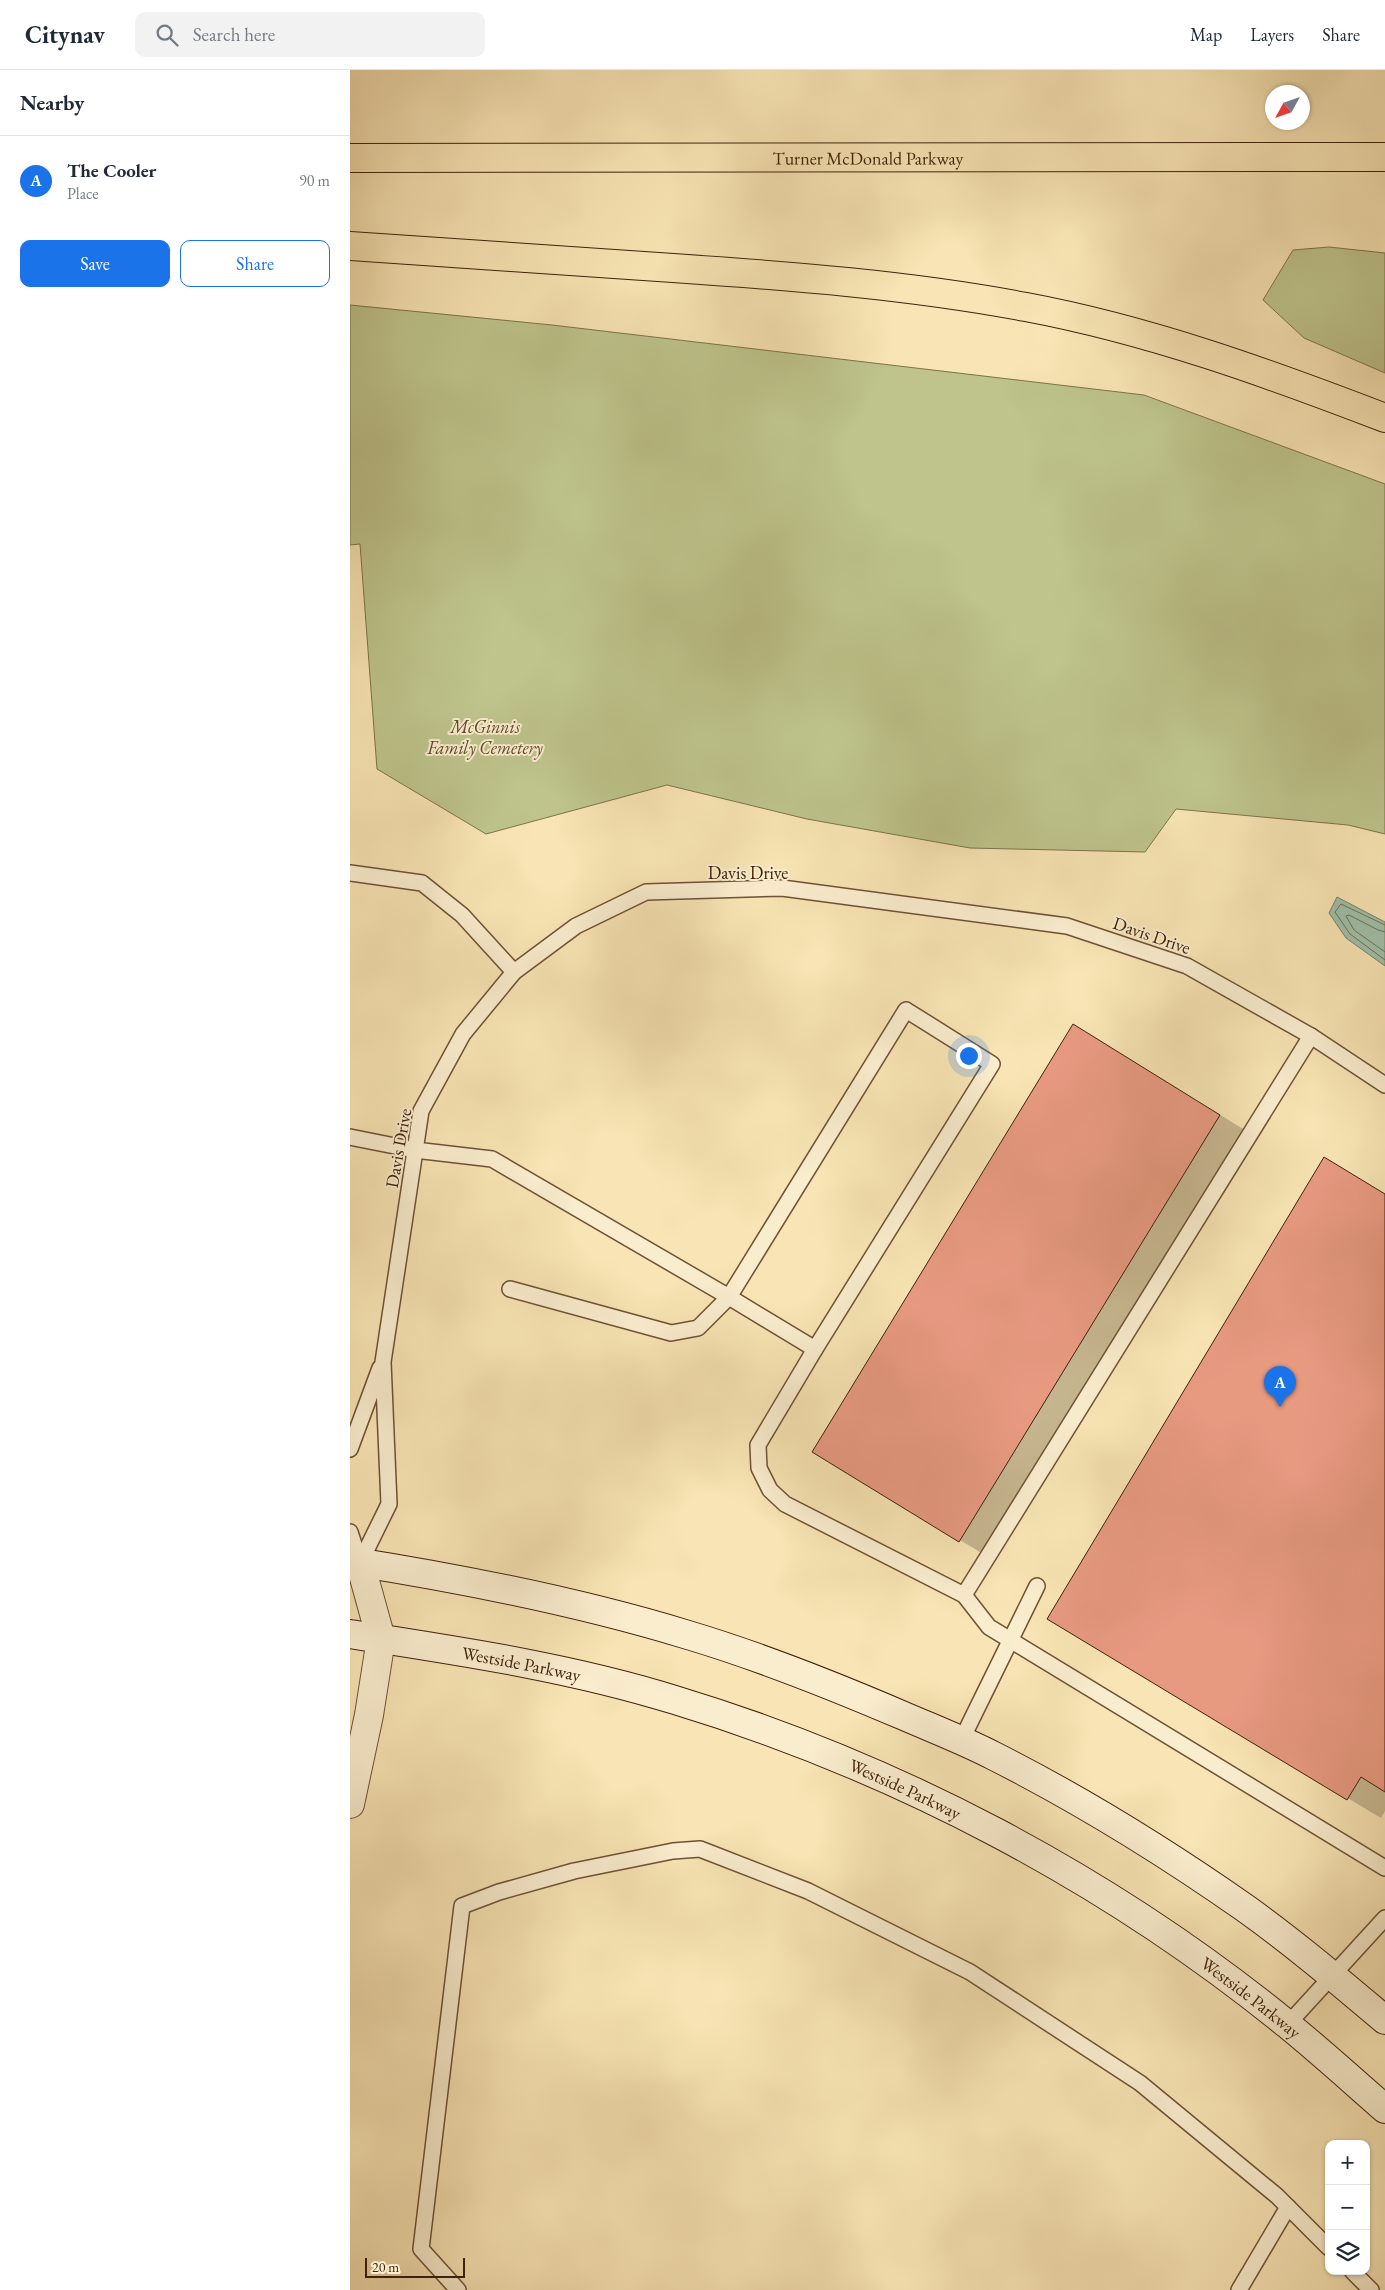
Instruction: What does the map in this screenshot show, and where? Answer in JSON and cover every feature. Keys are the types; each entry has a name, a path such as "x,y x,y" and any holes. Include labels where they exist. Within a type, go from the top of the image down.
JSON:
{"highway":[{"name":"Turner McDonald Parkway","path":"350,158 1385,157"},
{"path":"350,246 866,283 1027,307 1117,328 1200,352 1290,382 1385,418"}],"main road":[{"path":"350,1804 369,1715 381,1639 354,1567 517,1591 597,1609 690,1635 765,1660 848,1692 991,1754 1068,1796 1158,1850 1247,1909 1331,1974 1385,2020"},
{"name":"Westside Parkway","path":"350,1634 569,1672 673,1699 792,1740 881,1776 961,1813 1027,1848 1116,1902 1200,1959 1288,2024 1385,2109"}],"lane":[{"path":"350,873 422,882 462,915 514,972"},
{"name":"Davis Drive","path":"354,1567 390,1504 383,1362 421,1111 463,1034 514,972 576,926 646,892 782,888 1067,926 1187,966 1311,1036 1385,1085"},
{"path":"510,1289 671,1333 698,1328 729,1297 906,1010 992,1064 815,1349 758,1445 759,1468 770,1490 784,1504 964,1595 989,1627 1385,1868"},
{"path":"964,1595 1311,1036"},
{"path":"350,1137 415,1150 492,1159 815,1349"},
{"name":"Davis Drive","path":"350,1449 383,1362"},
{"path":"350,1532 354,1567"},
{"path":"961,1741 1037,1586"},
{"path":"458,2290 421,2249 462,1906 499,1892 574,1871 673,1851 700,1849 808,1891 970,1972 1140,2083 1277,2196 1325,2244"},
{"path":"1288,2024 1331,1974 1385,1918"},
{"path":"1239,2290 1288,2207"},
{"path":"1356,2275 1371,2290"}],"green space":[{"path":"1329,247 1385,253 1385,373 1304,338 1263,300 1293,250"},
{"name":"McGinnis Family Cemetery","path":"350,305 552,325 1144,395 1385,484 1385,834 1348,825 1176,809 1145,852 970,848 807,819 667,785 486,834 377,769 360,544 350,545"}],"water":[{"path":"1337,897 1385,922 1385,966 1346,938 1329,913"}],"building":[{"path":"1073,1024 1220,1115 959,1542 812,1452"},
{"path":"1324,1157 1385,1194 1385,1792 1361,1777 1347,1800 1047,1619"}],"place":[{"name":"The Cooler","path":"1280,1407"}]}
